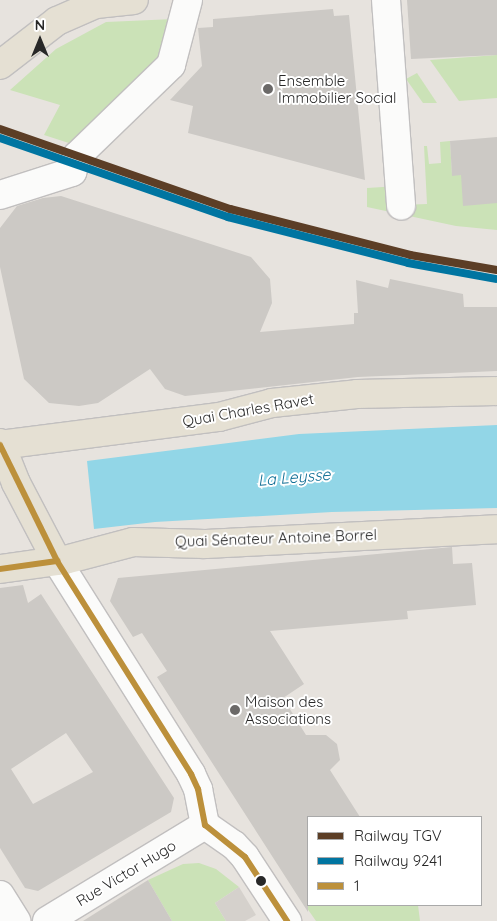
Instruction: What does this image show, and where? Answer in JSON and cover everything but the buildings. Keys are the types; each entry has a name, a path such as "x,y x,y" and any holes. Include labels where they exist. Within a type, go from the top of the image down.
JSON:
{"main road":[{"path":"0,65 56,21 96,4 134,0"},
{"name":"Quai Charles Ravet","path":"0,444 219,417 272,402 357,394 497,391"},
{"path":"0,444 16,483 57,561"},
{"name":"Quai Sénateur Antoine Borrel","path":"0,569 57,561 133,542 205,544 497,529"}],"street":[{"path":"0,195 72,172 77,156 171,65 188,0"},
{"path":"386,0 401,205"},
{"path":"57,561 190,774 198,789 205,824 234,845 245,857 287,921"},
{"name":"Rue Victor Hugo","path":"47,921 205,824"},
{"path":"0,895 16,921"}],"green space":[{"path":"174,19 160,63 75,145 44,135 60,105 10,90 56,49 106,22"},
{"path":"497,55 497,98 459,101 430,60"},
{"path":"417,73 437,103 423,103 406,79"},
{"path":"450,141 452,175 461,175 497,203 497,230 456,226 367,207 367,188 399,186 401,205 427,204 424,146 427,146 429,164 441,163 440,142"},
{"path":"199,863 216,869 239,887 215,903 226,921 172,921 148,880 183,864"},
{"path":"307,884 307,906 418,906 420,921 316,921 295,891"}],"shaded area":[{"path":"239,887 256,915 245,921 226,921 215,903"}],"water":[{"name":"La Leysse","path":"497,425 497,508 332,512 155,522 94,529 87,461 299,434"}],"rail line":[{"name":"TGV","path":"0,129 230,209 410,255 497,270"},
{"name":"9241","path":"0,138 228,217 408,263 496,279"}],"transit line":[{"name":"1","path":"0,445 57,561 191,774 198,789 205,825 245,857 287,921"},
{"name":"1","path":"0,569 57,561"}],"place":[{"name":"Ensemble Immobilier Social","path":"268,89"},
{"name":"Maison des Associations","path":"235,710"}]}
